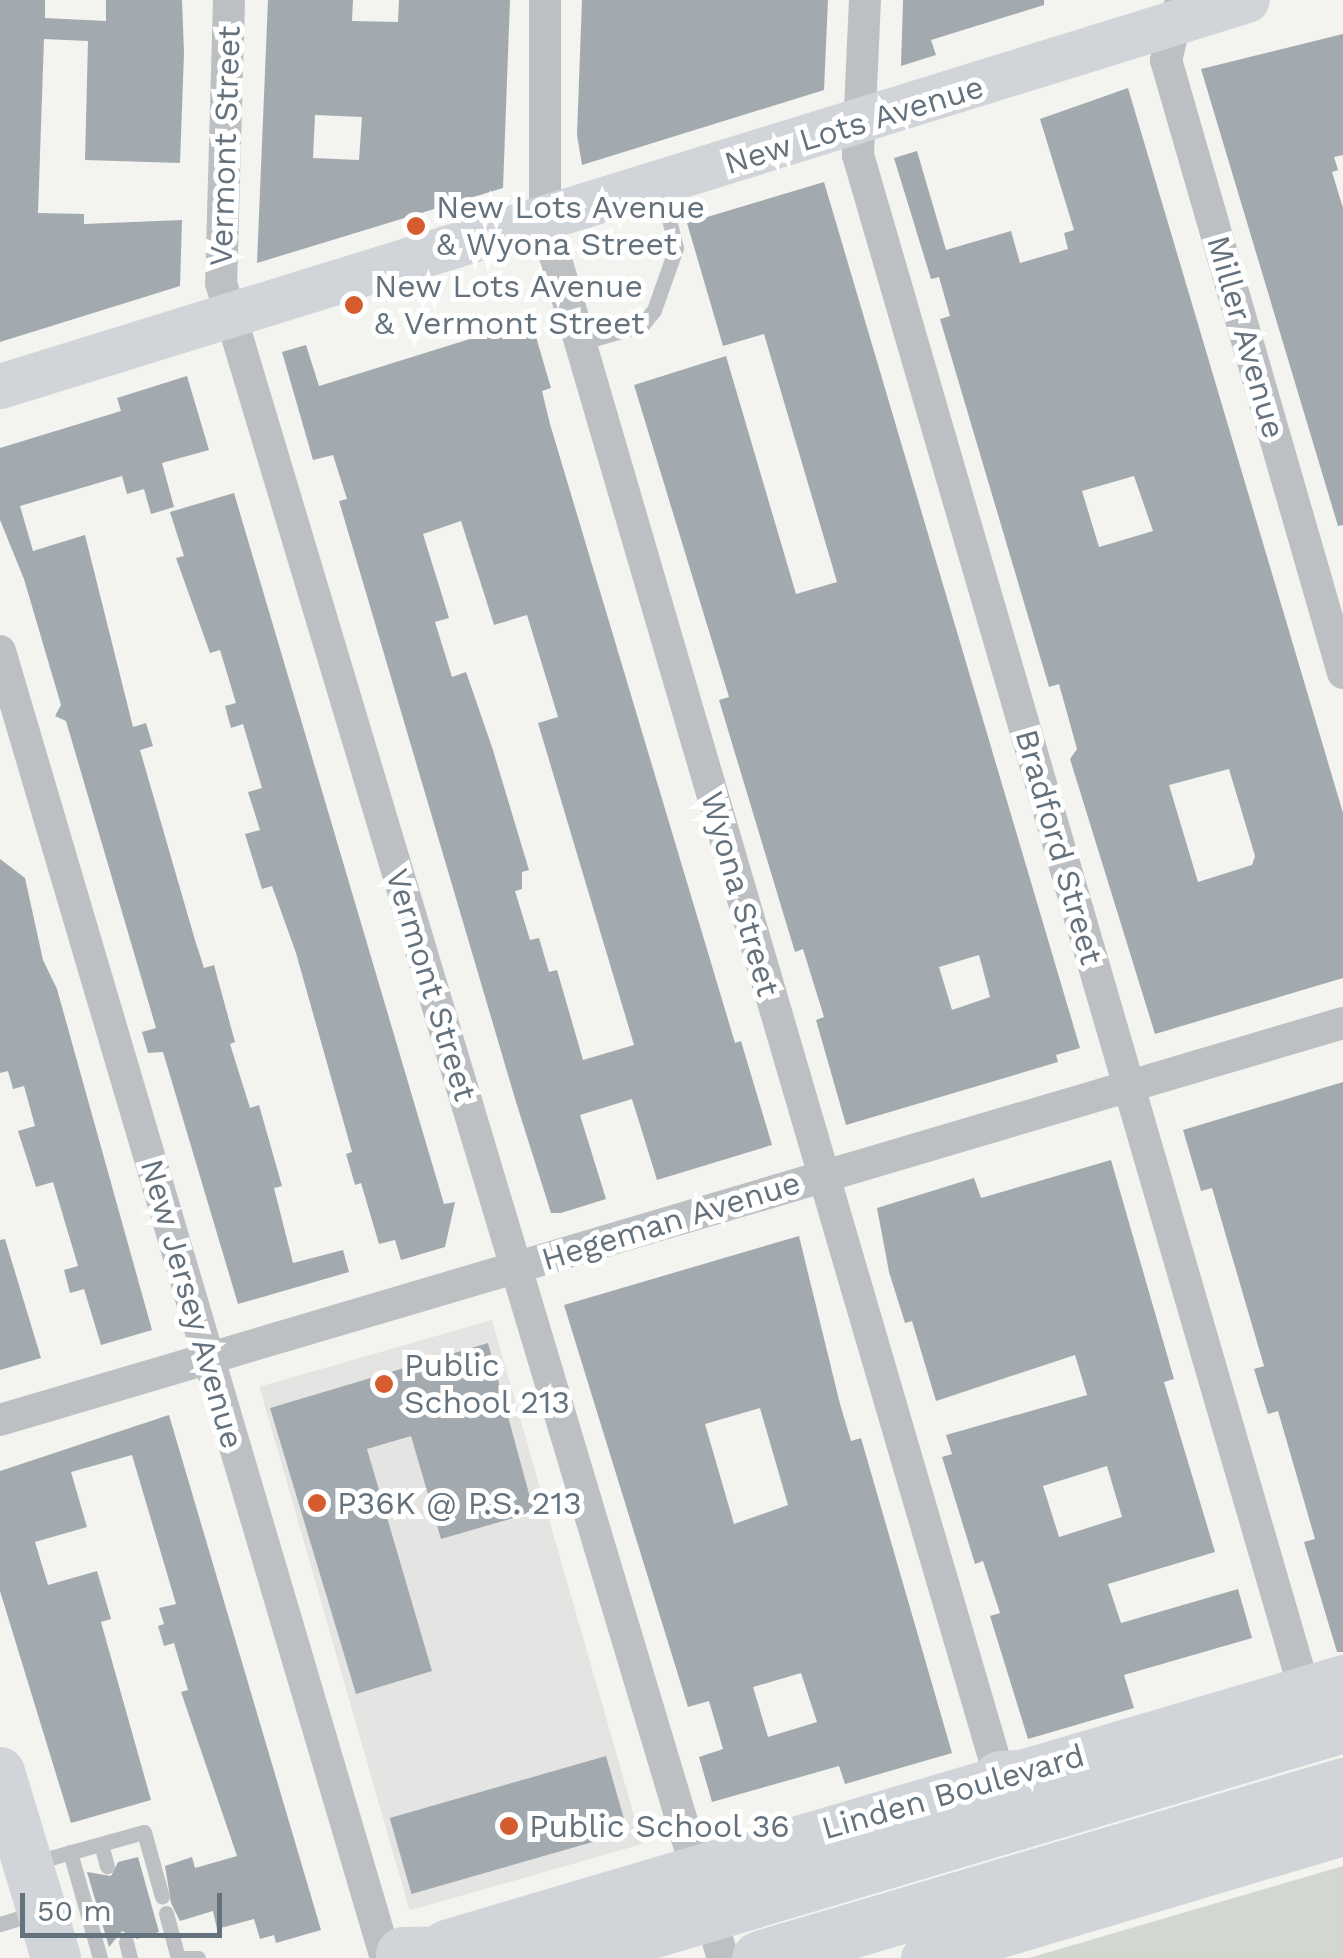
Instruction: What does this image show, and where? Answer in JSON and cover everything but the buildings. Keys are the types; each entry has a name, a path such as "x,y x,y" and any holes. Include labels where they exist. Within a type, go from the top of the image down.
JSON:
{"highway":[{"name":"Linden Boulevard","path":"393,1957 572,1955 1343,1726"},
{"path":"1000,1778 1201,1768"},
{"path":"759,1958 1343,1786"},
{"path":"941,1952 1134,1847"}],"main road":[{"path":"0,1772 44,1892 56,1958"}],"street":[{"name":"Vermont Street","path":"229,0 221,284 710,1913"},
{"name":"Wyona Street","path":"545,0 545,222 1000,1778"},
{"name":"Bradford Street","path":"865,0 858,155 1129,1086 1324,1682"},
{"name":"New Lots Avenue","path":"0,386 860,124 1178,12 1247,0"},
{"name":"Miller Avenue","path":"1178,12 1166,60 1343,673"},
{"name":"New Jersey Avenue","path":"0,651 208,1359 393,1957"},
{"name":"Hegeman Avenue","path":"0,1420 1343,1023"},
{"name":"Linden Boulevard","path":"393,1957 710,1913 1000,1778 1324,1682"},
{"path":"941,1952 1343,1833"}],"lane":[{"path":"580,344 642,325 654,310 676,248 661,186"},
{"path":"100,1958 44,1892 102,1844 144,1832 180,1958 198,1958"},
{"path":"102,1844 107,1866"}],"shaded area":[{"path":"492,1320 642,1844 410,1911 259,1387"},
{"path":"1343,1866 1343,1958 1029,1958"}],"place":[{"name":"New Lots Avenue & Wyona Street","path":"416,226"},
{"name":"New Lots Avenue & Vermont Street","path":"354,305"},
{"name":"Public School 213","path":"384,1384"},
{"name":"P36K @ P.S. 213","path":"317,1503"},
{"name":"Public School 36","path":"509,1826"}]}
